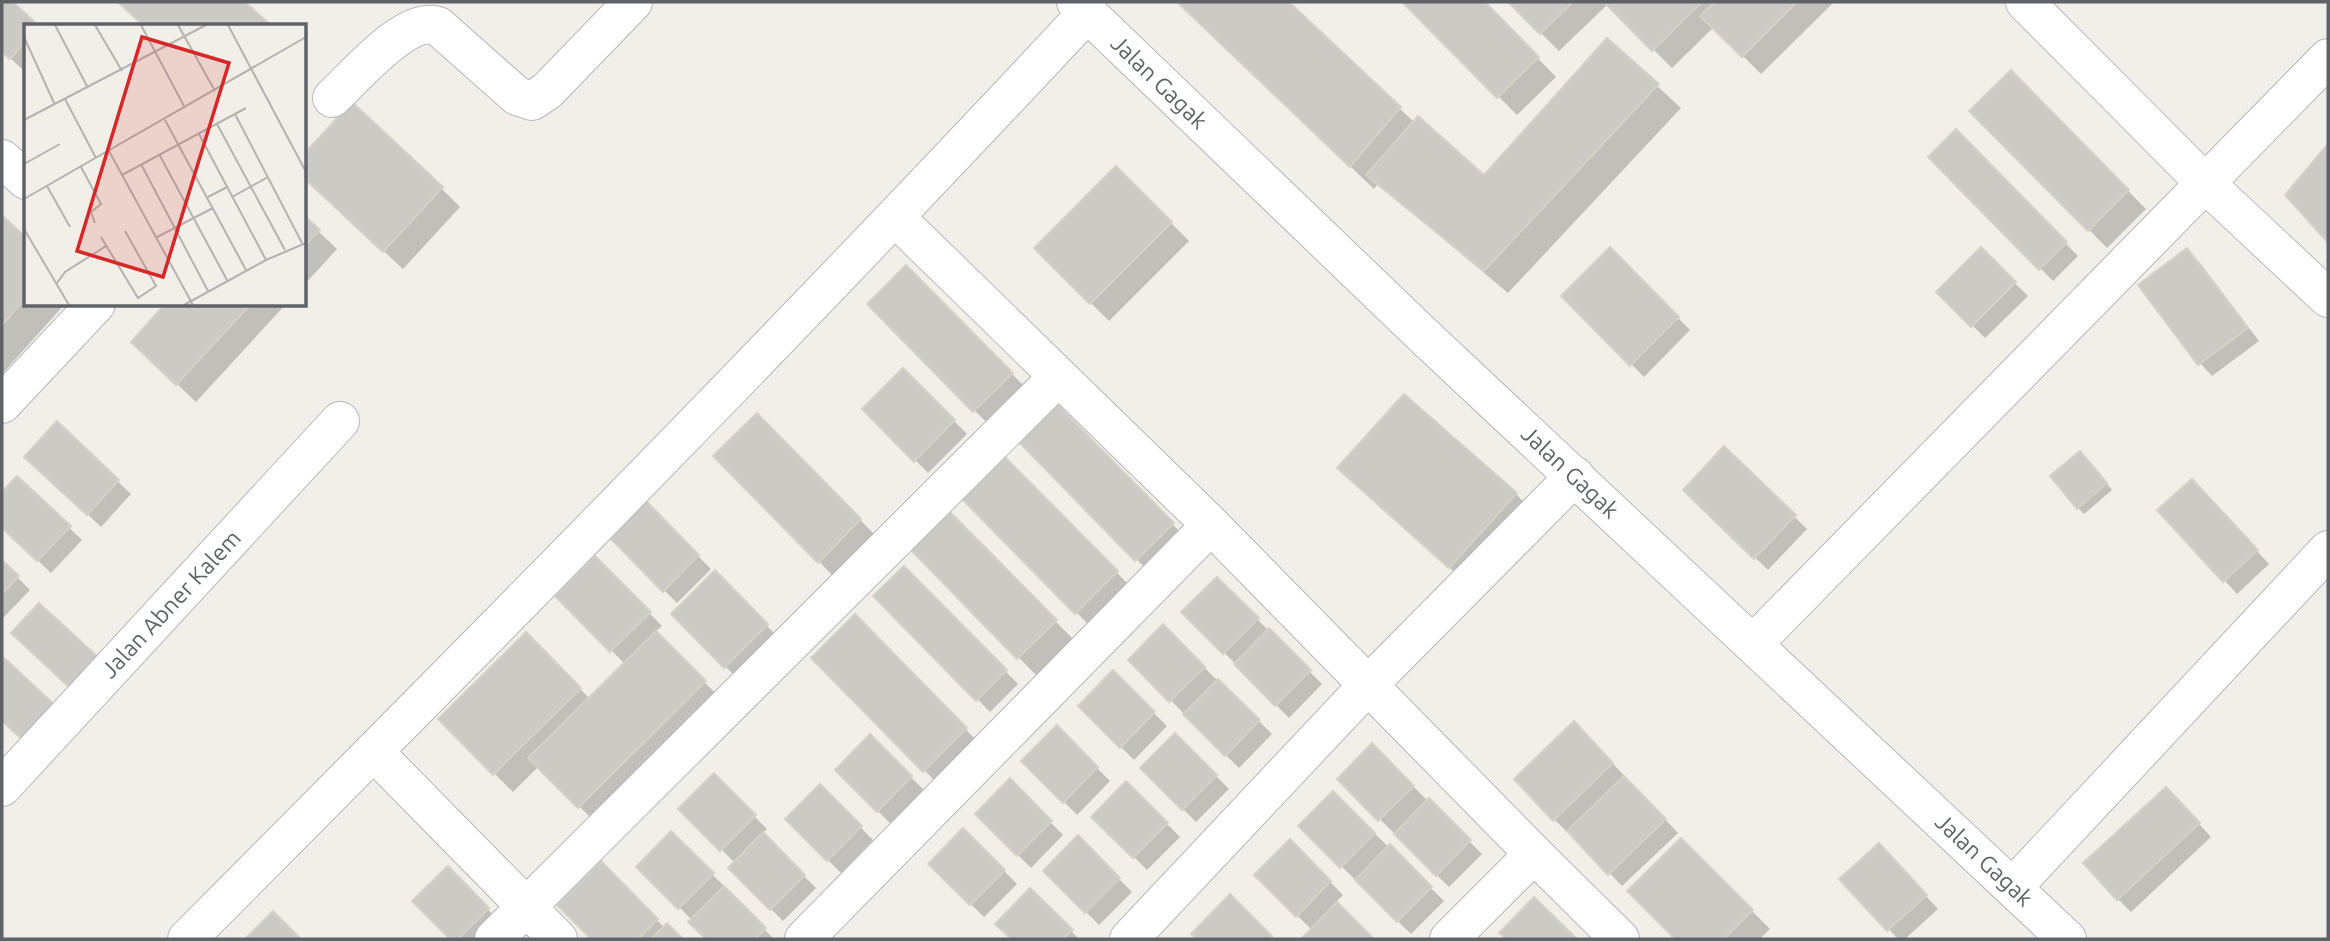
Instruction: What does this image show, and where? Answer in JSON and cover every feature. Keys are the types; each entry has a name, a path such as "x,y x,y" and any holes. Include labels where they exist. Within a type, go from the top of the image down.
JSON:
{"street":[{"path":"332,98 400,34 415,26 430,23 438,26 517,96 532,101 547,91 633,2"},
{"path":"2025,2 2206,184 2328,298"},
{"path":"187,939 374,752 896,218 1081,7"},
{"name":"Jalan Gagak","path":"1081,7 1426,338 2067,939"},
{"path":"1754,643 2328,58"},
{"path":"2,159 24,178"},
{"path":"896,218 1211,525 1534,855 1620,939"},
{"path":"2,404 94,306"},
{"path":"494,939 1058,377"},
{"name":"Jalan Abner Kalem","path":"2,787 340,421"},
{"path":"1129,939 1368,685 1575,476"},
{"path":"804,939 1211,525"},
{"path":"2013,887 2328,550"},
{"path":"374,752 558,939"},
{"path":"1449,939 1534,855"}],"building":[{"path":"2,2 13,2 37,24 24,24 24,43 10,59 2,52"},
{"path":"245,2 270,24 142,24 120,4"},
{"path":"1177,2 1289,2 1401,107 1350,167"},
{"path":"1402,2 1485,2 1539,57 1497,98"},
{"path":"1508,2 1573,2 1540,34"},
{"path":"1702,2 1652,51 1605,3"},
{"path":"1715,2 1797,2 1742,57 1700,16"},
{"path":"1607,38 1659,84 1484,271 1366,175 1418,116 1484,175"},
{"path":"2011,70 2129,190 2088,231 1969,111"},
{"path":"352,102 443,187 383,252 306,180 306,152"},
{"path":"1956,129 2067,242 2039,270 1928,157"},
{"path":"2328,146 2328,243 2285,195"},
{"path":"1116,166 1172,222 1090,304 1034,248"},
{"path":"2,215 24,236 24,300 2,325"},
{"path":"306,217 320,230 306,244"},
{"path":"1610,247 1679,317 1630,366 1561,296"},
{"path":"1981,247 2016,282 1971,327 1936,292"},
{"path":"2187,248 2248,328 2198,365 2138,285"},
{"path":"906,265 1013,373 973,412 867,304"},
{"path":"163,306 249,306 176,385 131,342"},
{"path":"903,368 955,420 914,462 862,409"},
{"path":"1404,394 1517,493 1449,568 1337,468"},
{"path":"1048,395 1174,523 1135,561 1010,433"},
{"path":"757,413 861,519 818,563 713,456"},
{"path":"57,421 119,480 87,515 24,457"},
{"path":"1724,446 1796,515 1754,559 1683,490"},
{"path":"2080,451 2107,483 2077,509 2050,476"},
{"path":"1003,455 1118,571 1075,614 960,497"},
{"path":"17,476 71,526 37,561 2,528 2,492"},
{"path":"2192,479 2258,550 2223,582 2157,510"},
{"path":"646,501 699,555 663,592 610,538"},
{"path":"946,508 1057,620 1017,659 908,547"},
{"path":"595,556 651,612 610,652 555,596"},
{"path":"2,560 19,576 2,594"},
{"path":"904,566 1007,670 976,701 873,596"},
{"path":"715,570 768,624 724,668 671,614"},
{"path":"1217,577 1259,618 1223,654 1181,612"},
{"path":"39,603 97,656 69,687 11,633"},
{"path":"855,614 967,728 923,772 811,658"},
{"path":"1163,624 1205,667 1169,702 1128,660"},
{"path":"1269,628 1311,670 1275,706 1234,664"},
{"path":"656,631 706,681 578,808 528,758"},
{"path":"526,632 581,688 493,775 438,719"},
{"path":"2,656 56,706 24,741 2,721"},
{"path":"1113,670 1155,712 1120,748 1078,706"},
{"path":"1218,679 1260,720 1225,756 1183,714"},
{"path":"1574,721 1613,763 1553,821 1514,779"},
{"path":"1057,725 1098,767 1063,803 1021,761"},
{"path":"1175,733 1217,775 1182,810 1140,768"},
{"path":"870,734 912,776 877,812 835,770"},
{"path":"1372,743 1414,786 1378,821 1337,779"},
{"path":"714,773 756,815 720,851 678,809"},
{"path":"1624,776 1666,819 1608,875 1567,831"},
{"path":"1010,778 1052,821 1017,856 975,814"},
{"path":"1126,781 1168,823 1133,858 1091,817"},
{"path":"820,784 862,826 827,861 785,819"},
{"path":"2166,787 2200,823 2117,900 2083,863"},
{"path":"1333,791 1375,833 1340,868 1298,826"},
{"path":"1429,798 1471,840 1436,876 1394,834"},
{"path":"963,828 1005,870 970,905 928,864"},
{"path":"671,831 714,873 678,909 636,867"},
{"path":"763,832 805,875 770,910 728,868"},
{"path":"1078,835 1120,878 1085,913 1043,871"},
{"path":"1681,838 1753,910 1724,939 1675,939 1627,891"},
{"path":"1290,839 1331,881 1296,917 1254,875"},
{"path":"1879,843 1927,895 1887,931 1839,879"},
{"path":"1390,844 1432,887 1397,922 1355,880"},
{"path":"601,861 658,919 638,939 591,939 557,905"},
{"path":"448,866 489,908 458,939 450,939 412,901"},
{"path":"724,886 766,928 755,939 706,939 688,922"},
{"path":"1030,888 1073,930 1063,939 1011,939 995,924"},
{"path":"1230,894 1272,936 1269,939 1197,939 1191,934"},
{"path":"1534,897 1577,939 1506,939 1499,933"},
{"path":"1337,902 1374,939 1302,938"},
{"path":"273,911 301,939 245,939"},
{"path":"667,923 683,939 651,939"}]}
